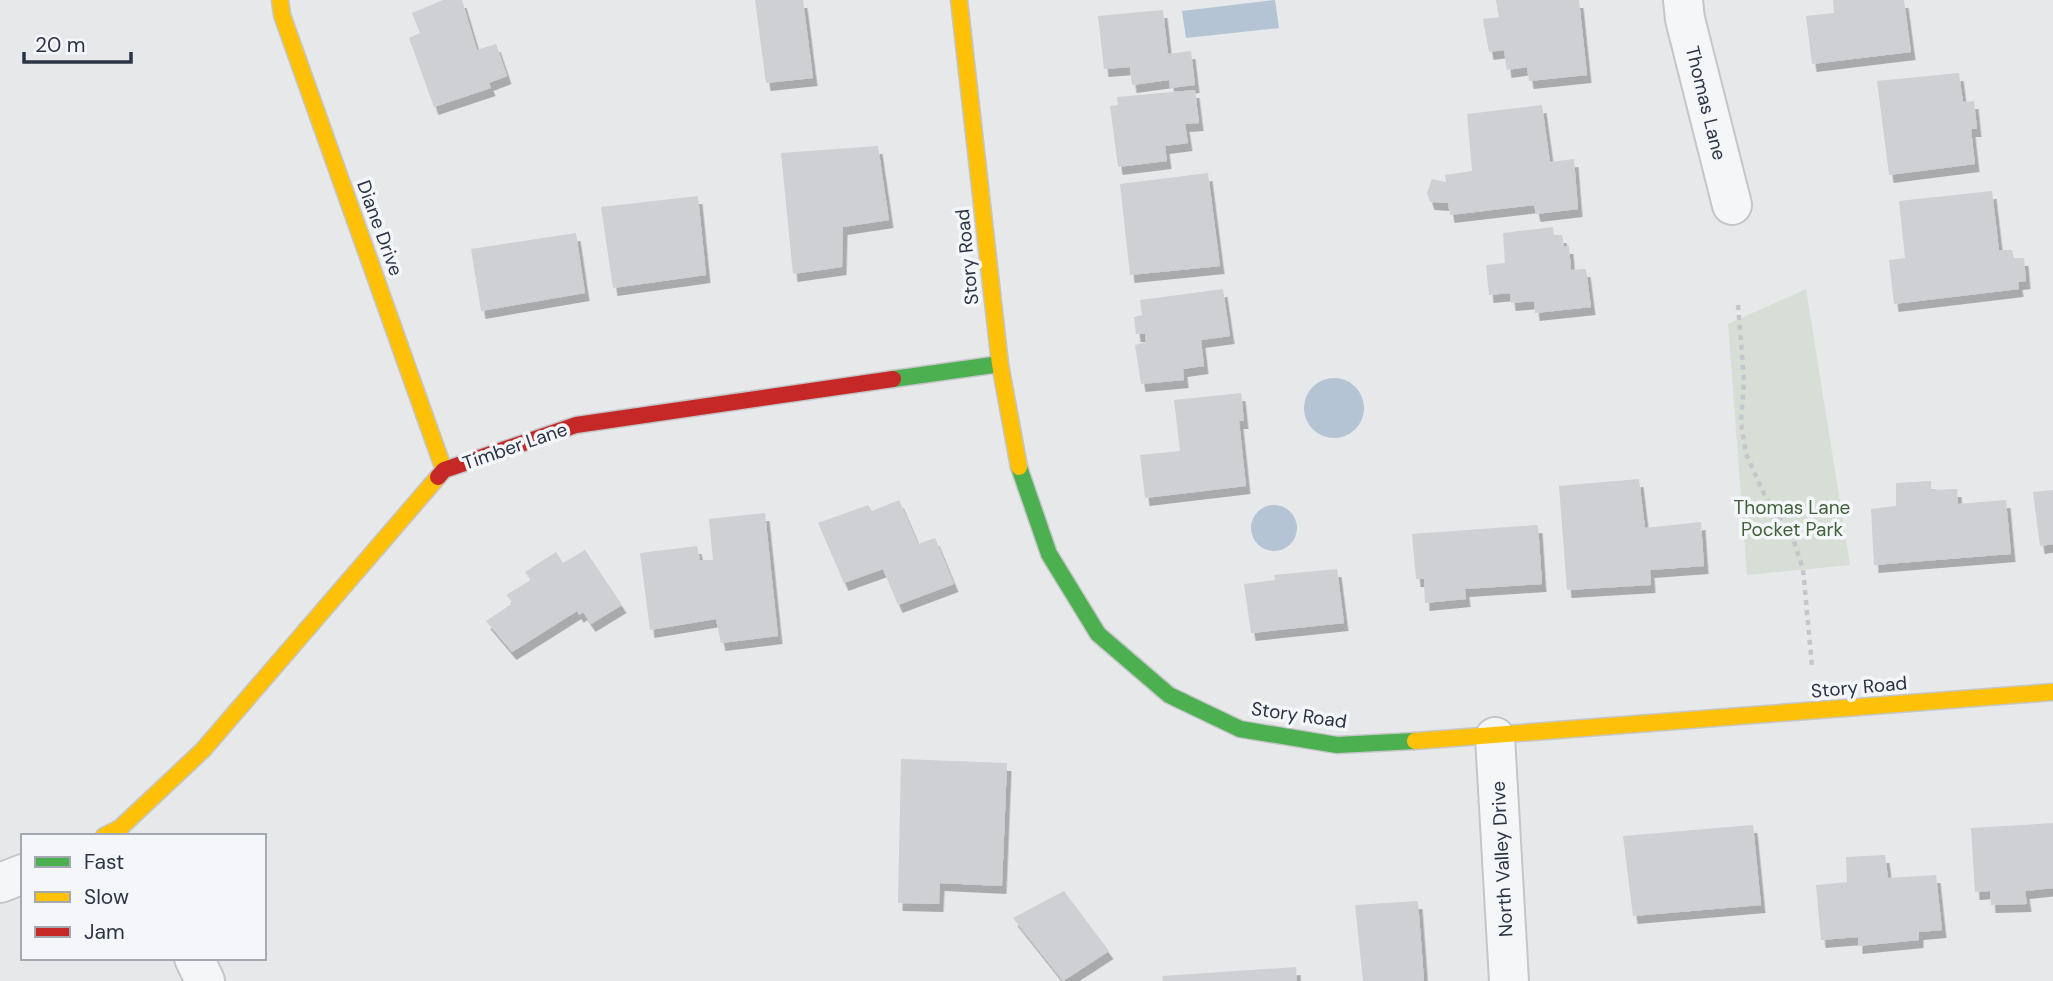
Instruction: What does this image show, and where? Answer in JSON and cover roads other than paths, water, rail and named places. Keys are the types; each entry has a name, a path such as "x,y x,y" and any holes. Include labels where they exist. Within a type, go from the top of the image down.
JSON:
{"street":[{"name":"Diane Drive","path":"280,0 282,15 444,470"},
{"name":"Story Road","path":"959,0 1000,364 1019,469 1049,554 1098,634 1169,695 1240,729 1337,745 1496,737 2053,692"},
{"name":"Thomas Lane","path":"1684,0 1685,19 1732,205"},
{"name":"Timber Lane","path":"116,833 203,750 444,470 576,425 1000,364"},
{"name":"North Valley Drive","path":"1496,737 1509,981"},
{"path":"0,883 21,875"},
{"path":"195,960 205,981"}],"water":[{"path":"1275,0 1279,28 1186,38 1182,11"},
{"path":"1334,378 1355,387 1364,408 1355,429 1334,438 1313,429 1304,408 1313,387"},
{"path":"1274,505 1290,512 1297,528 1290,544 1274,551 1258,544 1251,528 1258,512"}],"park label":[{"name":"Thomas Lane Pocket Park","path":"1792,518"}]}
